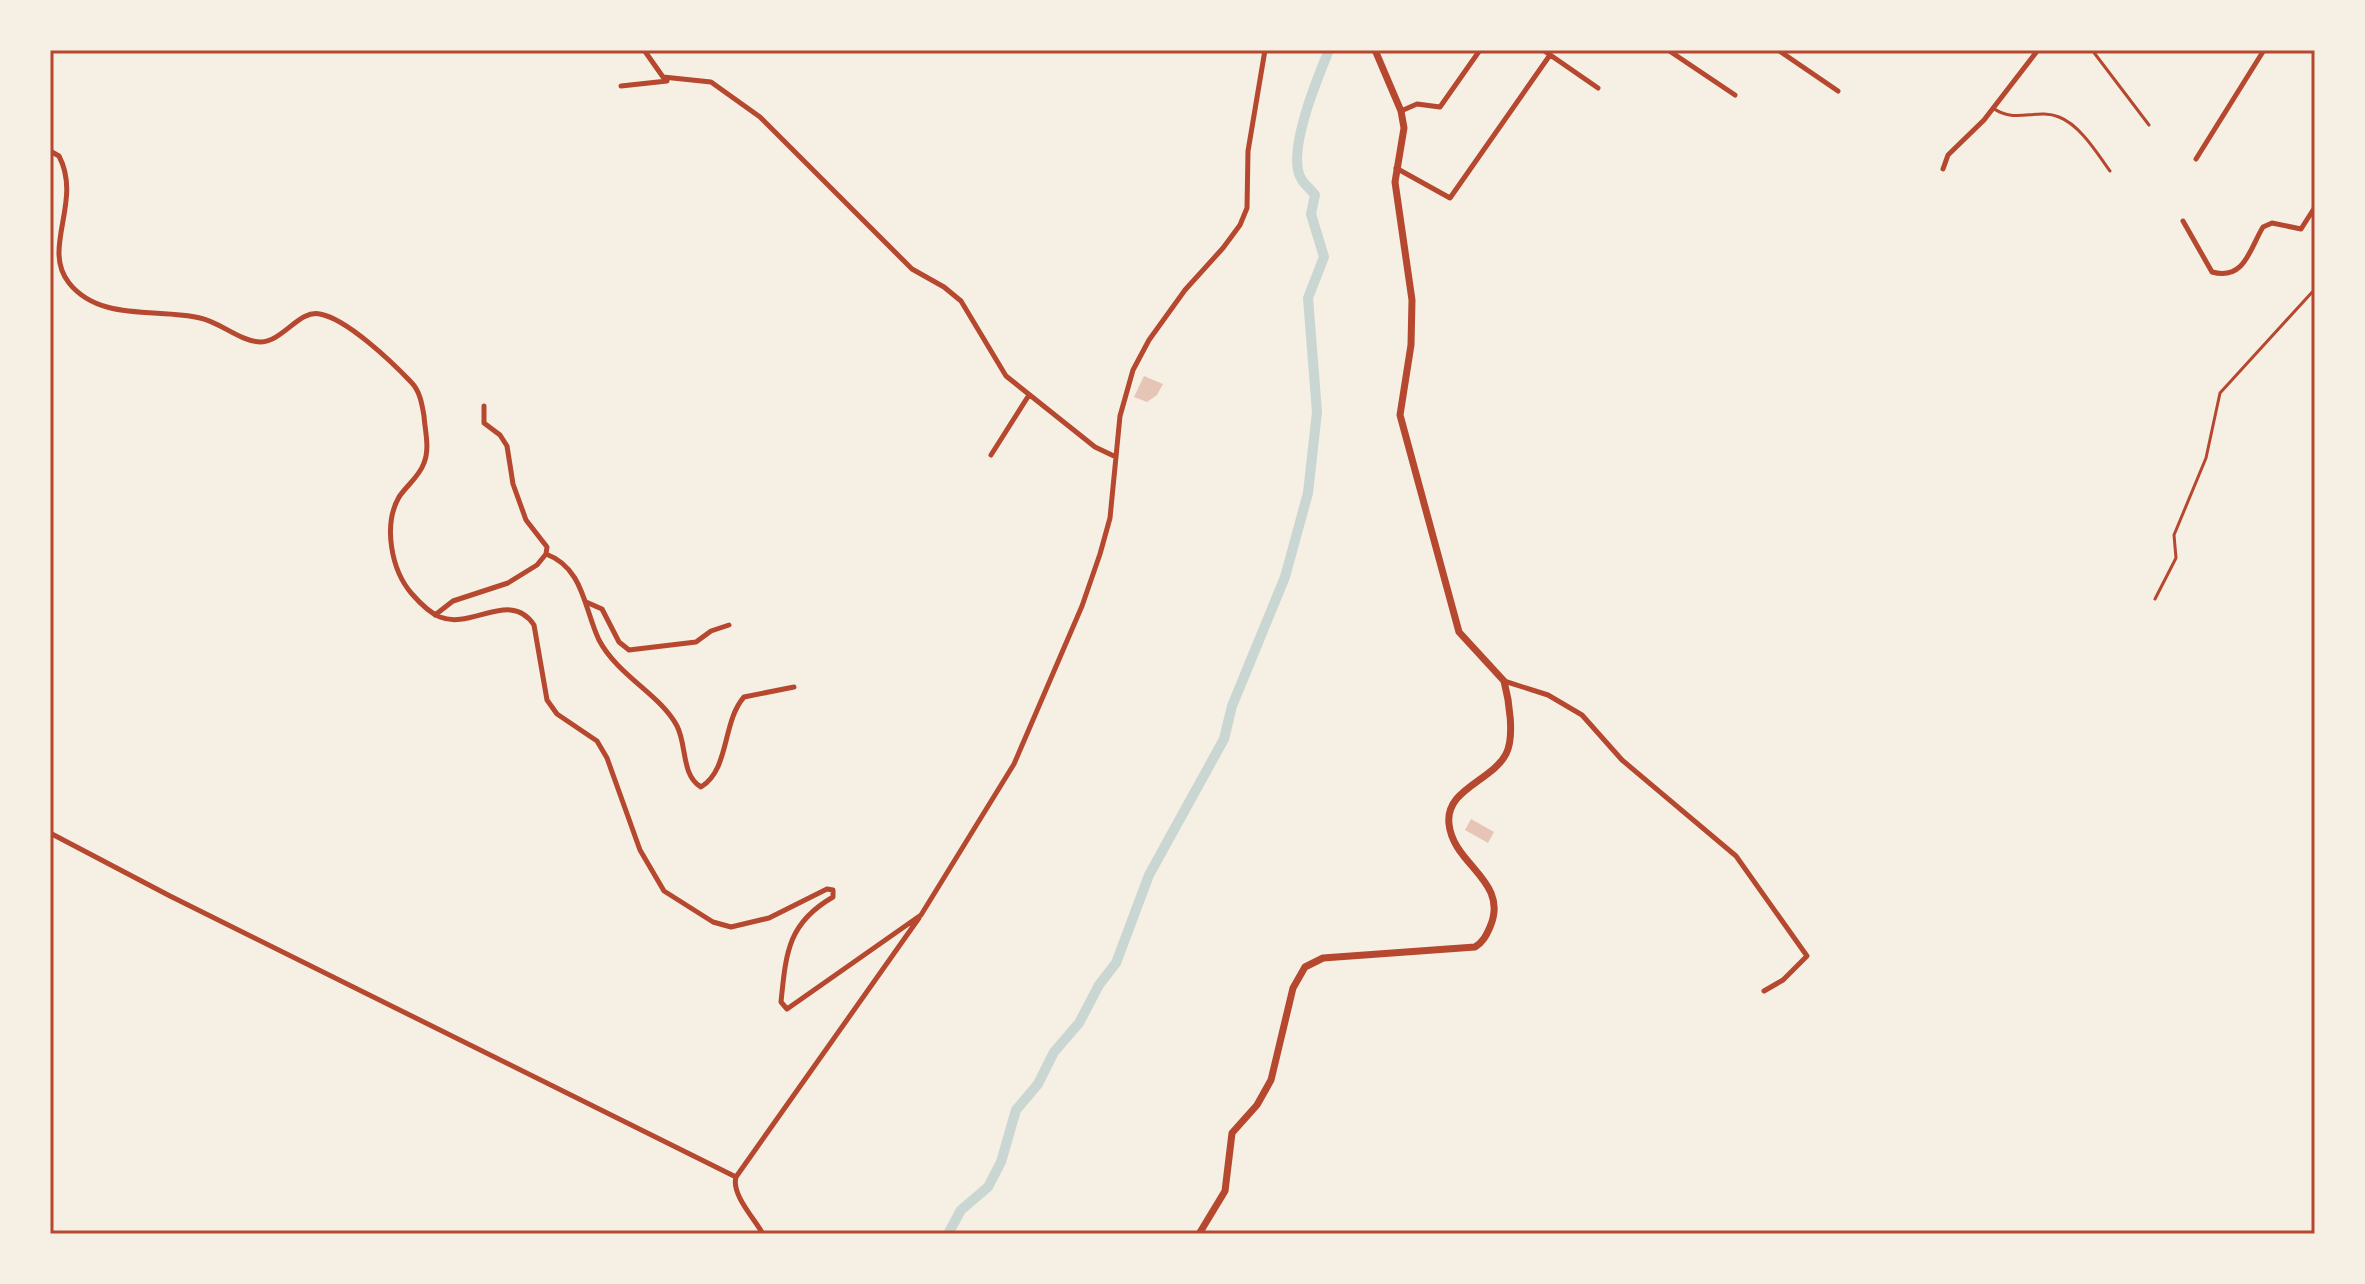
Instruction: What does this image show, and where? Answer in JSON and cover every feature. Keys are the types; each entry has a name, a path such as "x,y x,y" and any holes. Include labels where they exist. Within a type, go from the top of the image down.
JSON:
{"street":[{"path":"644,50 658,71 672,80"},
{"path":"763,1234 738,1194 736,1177 921,915 1000,790 1046,693 1100,554 1110,518 1122,406 1137,362 1185,290 1240,225 1247,208 1248,151 1265,50"},
{"path":"1375,50 1401,111 1404,136 1395,167 1397,203 1412,300 1411,345 1400,415 1459,632 1504,681 1548,695 1582,715 1622,760 1736,856 1807,956 1783,980 1764,991"},
{"path":"1401,111 1417,104 1440,107 1480,50"},
{"path":"1543,50 1598,88"},
{"path":"1668,50 1735,95"},
{"path":"1778,50 1838,91"},
{"path":"1943,169 1948,155 1993,108 2038,50"},
{"path":"2196,159 2264,50"},
{"path":"1395,167 1450,198 1550,55"},
{"path":"621,86 672,80 711,82 760,117 912,269 944,287 961,301 1006,376 1095,447 1116,457"},
{"path":"50,151 59,156 70,185 58,253 61,270 70,284 87,298 120,309 201,318 261,342 276,338 314,313 325,316 388,360 415,386 422,403 425,461 400,497 390,534 393,556 404,581 435,615 455,621 505,609 520,611 529,617 534,625 547,700 557,714 597,741 607,758 640,850 664,891 713,922 731,927 769,918 827,889 833,890 833,897 815,906 801,920 791,942 781,1002 787,1009 921,915"},
{"path":"2183,221 2212,272 2221,274 2249,260 2263,227 2272,223 2301,229 2315,207"},
{"path":"991,455 1029,395"},
{"path":"435,615 453,601 508,583 537,565 546,554 547,547 529,526 517,496 507,446 500,435 484,423 484,406"},
{"path":"546,554 560,561 577,580 598,638 616,664 675,723 689,773 701,787 712,779 731,719 744,697 794,687"},
{"path":"586,602 602,609 619,642 629,650 696,642 711,631 729,625"},
{"path":"1199,1234 1225,1191 1232,1133 1257,1105 1271,1080 1293,988 1305,967 1323,958 1467,949 1484,940 1495,912 1493,894 1458,845 1448,822 1458,797 1505,755 1509,744 1504,681"},
{"path":"50,833 170,896 736,1177"}],"lane":[{"path":"2092,50 2149,125"},
{"path":"1993,108 2018,117 2059,116 2074,127 2110,171"},
{"path":"2155,599 2176,558 2174,535 2206,458 2220,393 2315,289"}],"building":[{"path":"1144,376 1163,384 1157,395 1147,402 1134,397"},
{"path":"1471,819 1494,832 1488,843 1465,830"}],"waterway":[{"path":"948,1234 961,1210 988,1187 1001,1162 1016,1110 1038,1084 1054,1052 1079,1023 1099,985 1116,963 1149,875 1224,739 1232,706 1285,577 1308,493 1317,412 1308,298 1324,257 1311,214 1315,195 1301,178 1297,157 1307,110 1329,50"}]}
